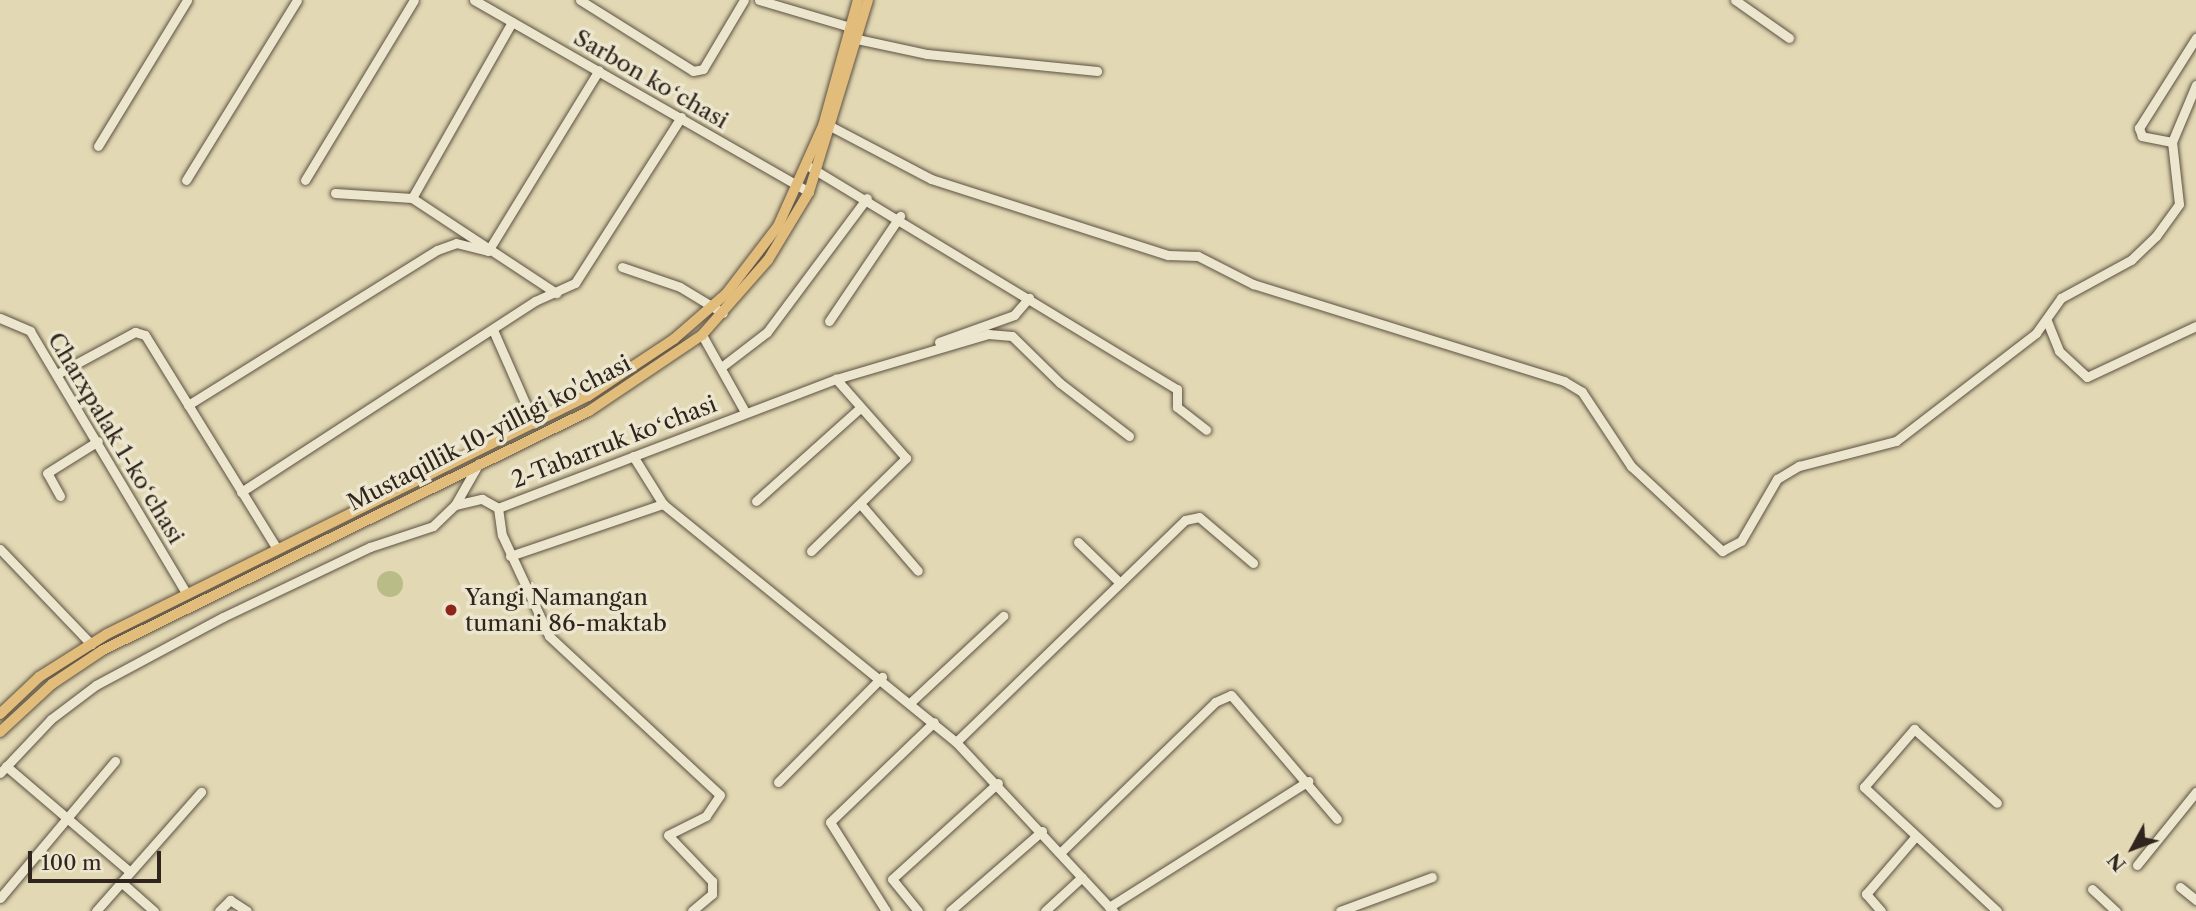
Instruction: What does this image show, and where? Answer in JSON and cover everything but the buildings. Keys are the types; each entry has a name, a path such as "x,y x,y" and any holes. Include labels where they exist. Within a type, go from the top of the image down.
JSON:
{"main road":[{"name":"Mustaqillik 10-yilligi ko'chasi","path":"813,169 858,0"},
{"name":"Mustaqillik 10-yilligi ko'chasi","path":"0,732 52,684 103,650 639,382 702,335 768,260 804,189 831,127 868,0"},
{"name":"Mustaqillik 10-yilligi ko'chasi","path":"0,714 39,677 91,644 276,549 534,424 639,366 712,307 746,270 804,189"}],"street":[{"path":"98,146 187,0"},
{"path":"186,180 297,0"},
{"path":"305,180 414,0"},
{"name":"Sarbon koʻchasi","path":"474,0 804,189"},
{"path":"580,0 692,71 703,69 744,0"},
{"path":"758,0 781,4 850,27"},
{"path":"1735,0 1789,38"},
{"path":"412,198 512,22"},
{"path":"857,38 927,54 1097,71"},
{"path":"2172,142 2142,136 2139,128 2196,38"},
{"path":"488,251 599,70"},
{"path":"831,127 931,178 1168,255 1198,256 1253,284 1564,381 1582,392 1631,466 1722,551 1741,541 1777,479 1799,466 1896,441 2047,321 2061,298 2131,260 2175,214 2172,142 2196,85"},
{"path":"241,492 583,275 681,117"},
{"path":"813,169 900,216 1177,389 1177,407 1206,430"},
{"path":"335,193 412,198 488,251 556,293"},
{"name":"2-Tabarruk koʻchasi","path":"724,365 767,332 867,198"},
{"path":"829,321 900,216"},
{"path":"188,405 437,250 456,243 488,251"},
{"path":"622,267 723,313"},
{"name":"2-Tabarruk koʻchasi","path":"858,375 1014,315 1029,298"},
{"name":"Charxpalak 1-koʻchasi","path":"0,318 24,325 98,441 187,594"},
{"path":"2047,321 2059,351 2087,377 2196,326"},
{"path":"493,330 534,424"},
{"path":"57,374 140,331 276,549"},
{"name":"2-Tabarruk koʻchasi","path":"498,508 836,379 858,375 973,337 1008,333 1129,436"},
{"name":"2-Tabarruk koʻchasi","path":"702,335 724,365 744,412"},
{"path":"811,551 863,507 906,458 836,379"},
{"path":"756,501 860,408"},
{"path":"60,496 47,473 98,441"},
{"path":"633,456 663,504 912,701 956,742 998,783 1111,909 1308,781"},
{"path":"130,872 66,817 3,769 51,719 96,685 358,553 433,526 455,505 479,463"},
{"path":"455,505 482,499 498,508 510,556 549,636 720,795 706,816 668,835 712,881 712,894 692,911"},
{"path":"510,556 663,504"},
{"path":"863,507 918,571"},
{"path":"956,742 1119,582 1192,516 1253,563"},
{"path":"1078,542 1119,582"},
{"path":"0,549 91,644"},
{"path":"912,701 1003,616"},
{"path":"778,782 882,677"},
{"path":"1061,852 1215,702 1231,695 1308,781 1337,819"},
{"path":"886,911 830,822 934,722"},
{"path":"1997,803 1914,729 1864,788 1997,911"},
{"path":"0,898 115,761"},
{"path":"918,911 892,879 998,783"},
{"path":"96,911 201,792"},
{"path":"2137,865 2196,792"},
{"path":"950,911 1042,831"},
{"path":"1881,911 1866,894 1916,837"},
{"path":"1045,911 1082,877"},
{"path":"1340,911 1432,877"},
{"path":"121,882 154,911"},
{"path":"2180,887 2196,900"},
{"path":"2092,889 2116,911"},
{"path":"219,911 230,900 247,911"}],"green space":[{"path":"390,571 399,575 403,584 399,593 390,597 381,593 377,584 381,575"}],"place":[{"name":"Yangi Namangan tumani 86-maktab","path":"451,610"}]}
